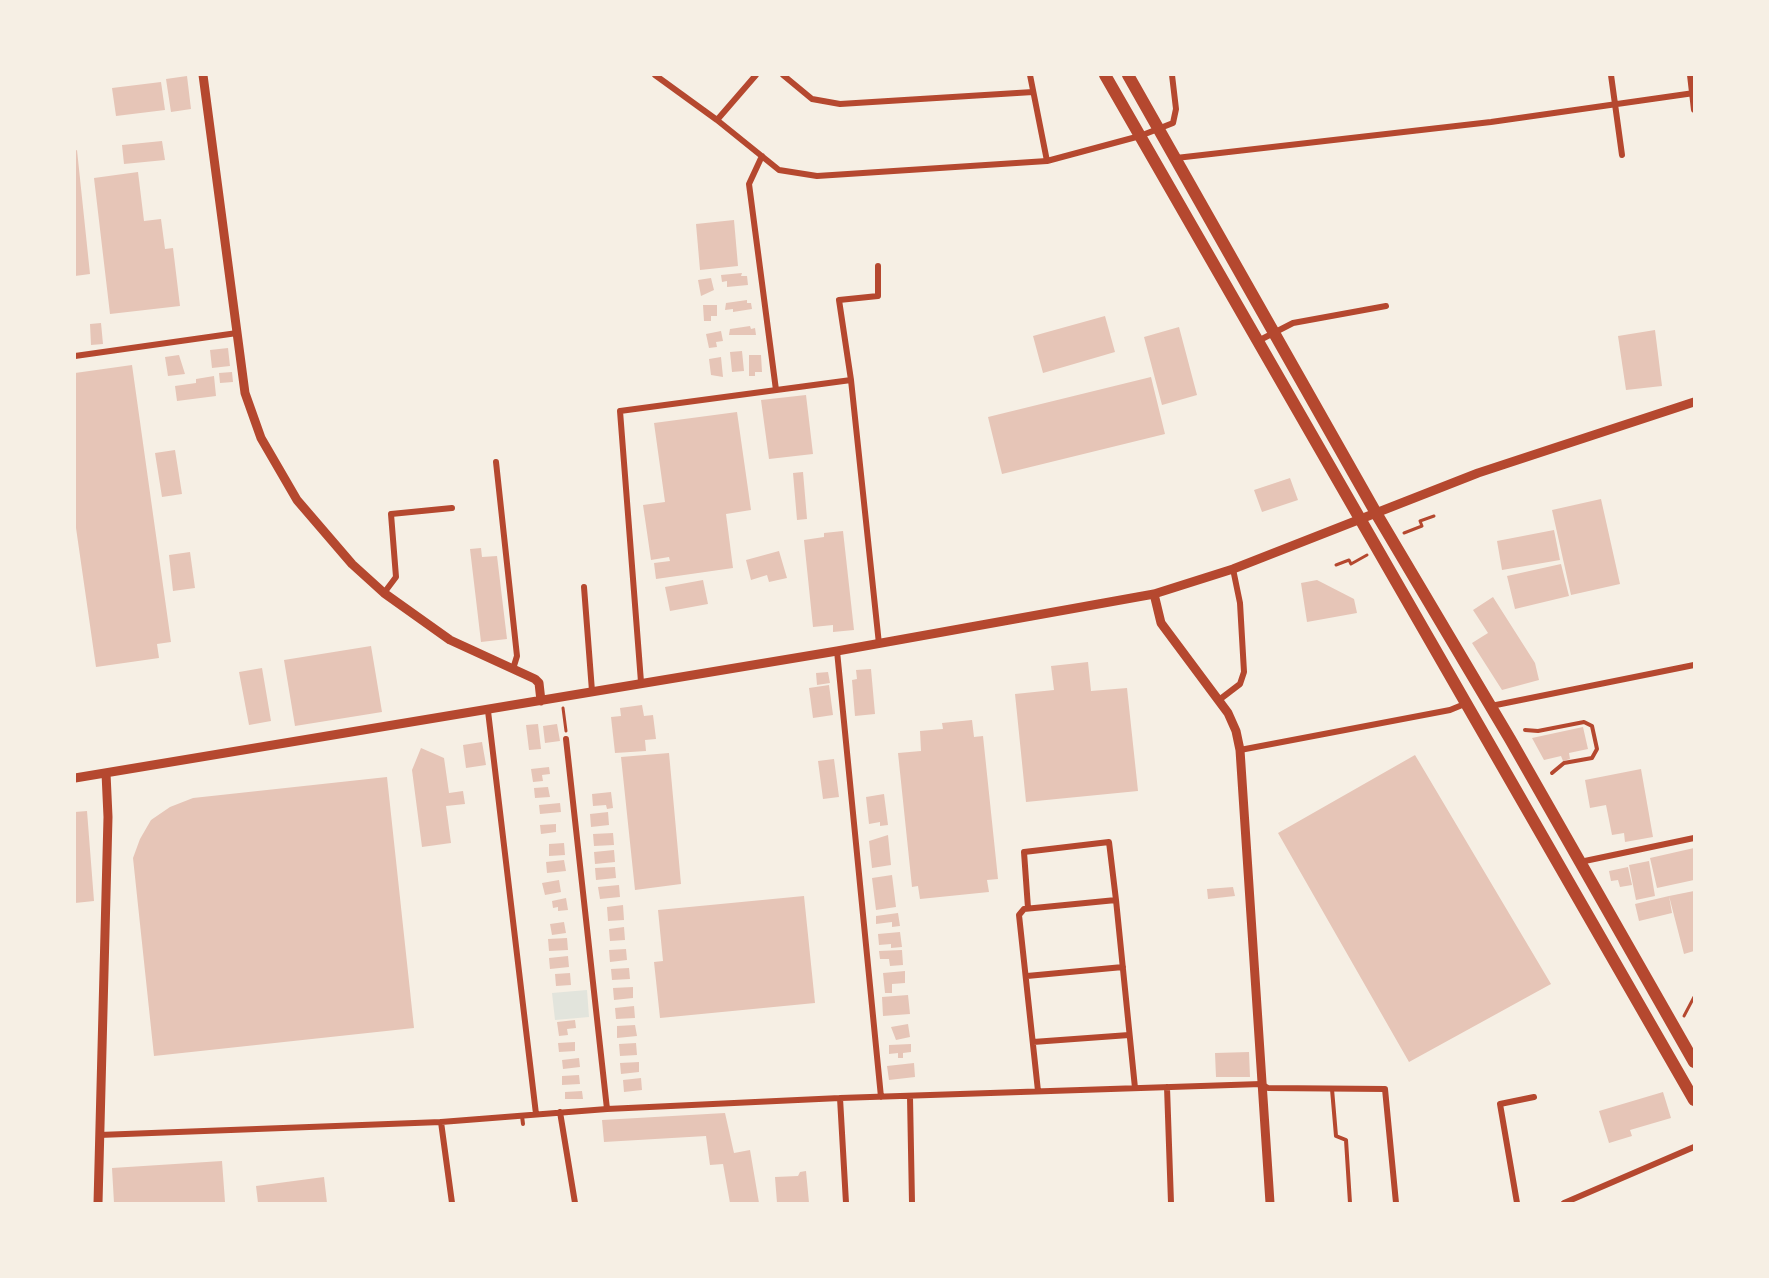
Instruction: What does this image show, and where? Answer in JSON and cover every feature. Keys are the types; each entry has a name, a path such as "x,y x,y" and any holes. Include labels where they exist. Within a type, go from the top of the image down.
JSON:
{"highway":[{"path":"1105,75 1694,1100"},
{"path":"1128,75 1276,331 1376,513 1491,706 1694,1062"}],"street":[{"path":"203,75 237,333 250,409 261,438 277,468 323,532 352,564 384,593 450,640 535,679 539,683 541,700"},
{"path":"655,75 717,120 778,170 817,176 1047,161 1140,136 1173,123 1176,109 1172,75"},
{"path":"717,120 756,75"},
{"path":"783,75 812,99 840,104 1033,92"},
{"path":"1030,75 1047,161"},
{"path":"1611,75 1622,156"},
{"path":"1689,75 1694,110"},
{"path":"1176,158 1693,94"},
{"path":"762,156 749,184 776,390"},
{"path":"878,266 878,296 839,300 851,380 879,644"},
{"path":"1258,341 1293,323 1386,306"},
{"path":"75,357 237,333"},
{"path":"641,682 620,411 851,380"},
{"path":"75,778 488,711 641,682 879,644 1154,594 1233,569 1478,472 1694,402"},
{"path":"496,462 517,656 513,669"},
{"path":"384,593 396,578 391,514 452,508"},
{"path":"1220,700 1240,684 1244,672 1240,603 1233,569"},
{"path":"585,587 592,691"},
{"path":"1154,594 1161,623 1220,700 1236,730 1240,750 1246,808 1270,1203"},
{"path":"837,651 881,1097"},
{"path":"1491,706 1694,665"},
{"path":"1240,750 1450,710 1467,703"},
{"path":"488,711 536,1114"},
{"path":"566,739 607,1110"},
{"path":"99,1203 108,818 106,773"},
{"path":"1580,862 1694,838"},
{"path":"1028,908 1024,852 1109,842 1135,1088"},
{"path":"1038,1091 1019,915 1028,908 1116,900"},
{"path":"1027,976 1123,967"},
{"path":"1034,1042 1130,1035"},
{"path":"99,1135 441,1122 560,1112 840,1098 1261,1084 1268,1088 1385,1089 1395,1203"},
{"path":"1167,1087 1171,1203"},
{"path":"910,1097 912,1203"},
{"path":"1517,1203 1500,1104 1534,1097"},
{"path":"840,1098 846,1203"},
{"path":"560,1112 575,1203"},
{"path":"441,1122 452,1203"},
{"path":"1564,1203 1694,1147"}],"lane":[{"path":"1525,730 1538,731 1584,722 1592,726 1597,749 1592,758 1564,763 1552,773"},
{"path":"1332,1089 1336,1136 1346,1140 1350,1203"},
{"path":"522,1115 524,1124"},
{"path":"487,1118 488,1126"}],"path":[{"path":"1409,530 1422,526 1420,522 1434,516"},
{"path":"1336,565 1349,560 1351,564 1362,558"},
{"path":"562,697 566,739"},
{"path":"1672,1025 1684,1016 1694,997"}],"shaded area":[{"path":"587,990 589,1017 555,1020 552,993"}],"building":[{"path":"187,76 191,109 171,112 166,79"},
{"path":"161,82 165,110 116,116 112,88"},
{"path":"162,141 165,160 124,164 122,145"},
{"path":"77,150 90,274 75,276 75,151"},
{"path":"138,172 144,221 161,219 165,249 173,248 180,306 110,314 94,178"},
{"path":"734,220 738,266 700,270 696,224"},
{"path":"742,273 741,276 747,276 748,285 727,287 727,281 722,282 721,275"},
{"path":"711,278 714,290 701,296 698,280"},
{"path":"747,300 747,303 751,303 752,309 733,312 733,309 725,310 726,303"},
{"path":"703,305 717,305 717,316 711,316 711,321 704,321"},
{"path":"1105,316 1115,352 1043,373 1033,336"},
{"path":"101,323 103,344 91,345 90,324"},
{"path":"750,326 751,329 755,328 756,335 729,335 730,329"},
{"path":"1179,327 1197,395 1162,405 1144,337"},
{"path":"1655,330 1662,386 1626,390 1618,336"},
{"path":"721,331 723,341 716,342 717,347 709,348 706,334"},
{"path":"228,348 230,366 212,368 210,350"},
{"path":"742,351 744,371 732,372 730,352"},
{"path":"179,355 185,374 168,376 165,357"},
{"path":"749,355 761,355 762,372 755,372 755,376 749,376"},
{"path":"721,357 723,377 711,375 709,359"},
{"path":"132,365 171,642 157,644 159,658 96,667 75,521 75,373"},
{"path":"232,372 233,382 220,383 219,373"},
{"path":"214,376 216,396 177,401 175,386 196,383 196,379"},
{"path":"1151,377 1165,434 1002,474 988,417"},
{"path":"806,395 813,454 769,459 761,400"},
{"path":"737,412 751,510 726,514 733,568 656,579 654,563 670,561 669,557 651,560 643,505 665,502 654,423"},
{"path":"175,450 182,494 162,497 155,453"},
{"path":"803,472 807,519 797,520 793,473"},
{"path":"1290,478 1298,500 1262,512 1254,490"},
{"path":"1601,499 1620,584 1571,595 1552,510"},
{"path":"1554,530 1560,560 1502,570 1497,541"},
{"path":"843,531 854,630 833,632 833,625 813,627 804,540 824,537 824,533"},
{"path":"481,548 482,557 497,556 507,639 481,642 470,549"},
{"path":"779,551 787,578 769,582 767,575 751,580 746,560"},
{"path":"190,552 195,588 173,591 169,555"},
{"path":"1561,564 1569,596 1515,609 1507,576"},
{"path":"703,580 708,604 670,611 665,587"},
{"path":"1317,580 1354,599 1357,613 1307,622 1301,583"},
{"path":"1493,597 1535,663 1539,680 1502,690 1472,643 1488,633 1473,610"},
{"path":"371,646 382,712 295,726 284,660"},
{"path":"1088,662 1091,691 1127,688 1138,791 1026,802 1015,694 1054,690 1051,666"},
{"path":"262,668 271,721 249,725 239,672"},
{"path":"871,669 875,714 855,716 852,680 857,679 856,670"},
{"path":"828,672 830,683 817,685 816,673"},
{"path":"829,685 833,715 813,718 809,688"},
{"path":"642,705 644,716 653,715 656,739 645,740 646,751 615,753 611,717 621,716 620,708"},
{"path":"972,720 974,737 983,736 998,879 987,880 989,892 920,899 918,886 912,887 898,753 921,751 920,731 943,729 942,723"},
{"path":"538,724 541,749 529,750 526,725"},
{"path":"557,724 560,741 545,743 543,726"},
{"path":"1583,727 1588,749 1569,753 1570,759 1563,761 1561,756 1544,760 1532,738"},
{"path":"482,742 486,765 466,768 463,745"},
{"path":"421,748 444,758 449,793 463,791 465,804 446,806 451,843 422,847 412,770"},
{"path":"669,753 681,884 635,890 621,757"},
{"path":"1415,755 1551,984 1409,1062 1278,833"},
{"path":"834,759 839,797 823,799 818,761"},
{"path":"549,767 550,774 542,775 543,781 533,782 531,769"},
{"path":"1641,769 1653,837 1625,842 1624,833 1612,835 1606,805 1590,808 1585,780"},
{"path":"387,777 414,1028 154,1056 133,858 140,839 151,820 170,807 193,798"},
{"path":"548,787 550,797 535,798 534,788"},
{"path":"611,792 613,808 607,809 606,805 593,806 592,794"},
{"path":"884,794 888,825 880,826 880,822 869,824 866,797"},
{"path":"560,803 561,812 540,814 539,805"},
{"path":"87,811 94,901 75,903 75,812"},
{"path":"608,812 609,825 591,827 590,814"},
{"path":"556,824 556,832 541,834 540,825"},
{"path":"613,833 614,845 594,846 593,834"},
{"path":"888,835 891,865 872,868 869,841"},
{"path":"564,843 565,855 549,856 549,844"},
{"path":"1694,848 1694,880 1657,888 1650,858"},
{"path":"614,850 615,862 595,864 594,852"},
{"path":"564,860 566,871 547,873 546,862"},
{"path":"1649,861 1655,896 1636,900 1629,865"},
{"path":"615,867 616,878 596,880 595,868"},
{"path":"1628,867 1632,885 1620,887 1618,880 1611,881 1609,871"},
{"path":"892,875 896,907 876,910 872,878"},
{"path":"559,880 561,892 545,895 542,883"},
{"path":"619,885 620,897 600,899 598,887"},
{"path":"1233,887 1235,896 1208,899 1207,889"},
{"path":"1694,891 1694,951 1684,954 1669,896"},
{"path":"804,896 815,1003 660,1018 654,962 663,961 658,910"},
{"path":"1669,896 1672,913 1639,921 1635,904"},
{"path":"566,898 568,910 558,911 558,907 553,908 552,901"},
{"path":"623,905 624,920 608,921 607,907"},
{"path":"898,913 900,926 892,927 892,922 876,924 876,916"},
{"path":"564,922 566,933 552,935 550,924"},
{"path":"624,927 625,940 610,941 609,929"},
{"path":"900,932 902,947 891,948 891,944 879,945 878,934"},
{"path":"567,938 568,950 549,951 548,939"},
{"path":"626,949 627,960 610,962 609,950"},
{"path":"902,950 903,965 890,966 889,959 880,959 879,951"},
{"path":"568,956 569,967 550,969 549,958"},
{"path":"629,968 630,979 612,980 611,969"},
{"path":"905,971 905,983 892,984 892,993 885,993 883,973"},
{"path":"570,973 571,985 556,986 555,974"},
{"path":"633,987 633,998 614,1000 613,988"},
{"path":"908,995 910,1014 883,1016 882,997"},
{"path":"634,1006 635,1018 616,1019 615,1008"},
{"path":"575,1020 576,1028 567,1029 568,1035 559,1036 557,1022"},
{"path":"908,1024 910,1037 896,1040 891,1027"},
{"path":"635,1025 637,1036 617,1038 617,1026"},
{"path":"575,1042 575,1051 559,1052 558,1043"},
{"path":"636,1043 637,1055 620,1056 619,1044"},
{"path":"911,1044 911,1052 903,1053 903,1058 898,1058 898,1053 889,1054 889,1045"},
{"path":"1249,1052 1250,1077 1216,1077 1215,1053"},
{"path":"579,1058 580,1067 563,1069 562,1060"},
{"path":"639,1062 639,1072 621,1074 620,1063"},
{"path":"914,1063 915,1077 889,1080 887,1066"},
{"path":"579,1075 580,1084 562,1085 562,1076"},
{"path":"641,1078 642,1090 624,1092 623,1080"},
{"path":"582,1091 583,1099 565,1099 565,1092"},
{"path":"1663,1092 1671,1118 1630,1130 1632,1136 1609,1143 1599,1111"},
{"path":"725,1113 734,1153 750,1150 759,1203 730,1203 723,1164 710,1165 706,1136 604,1142 602,1120"},
{"path":"222,1161 225,1202 114,1203 112,1168"},
{"path":"806,1171 809,1203 777,1203 775,1177 798,1176 800,1172"},
{"path":"324,1177 327,1203 258,1203 256,1186"}]}
